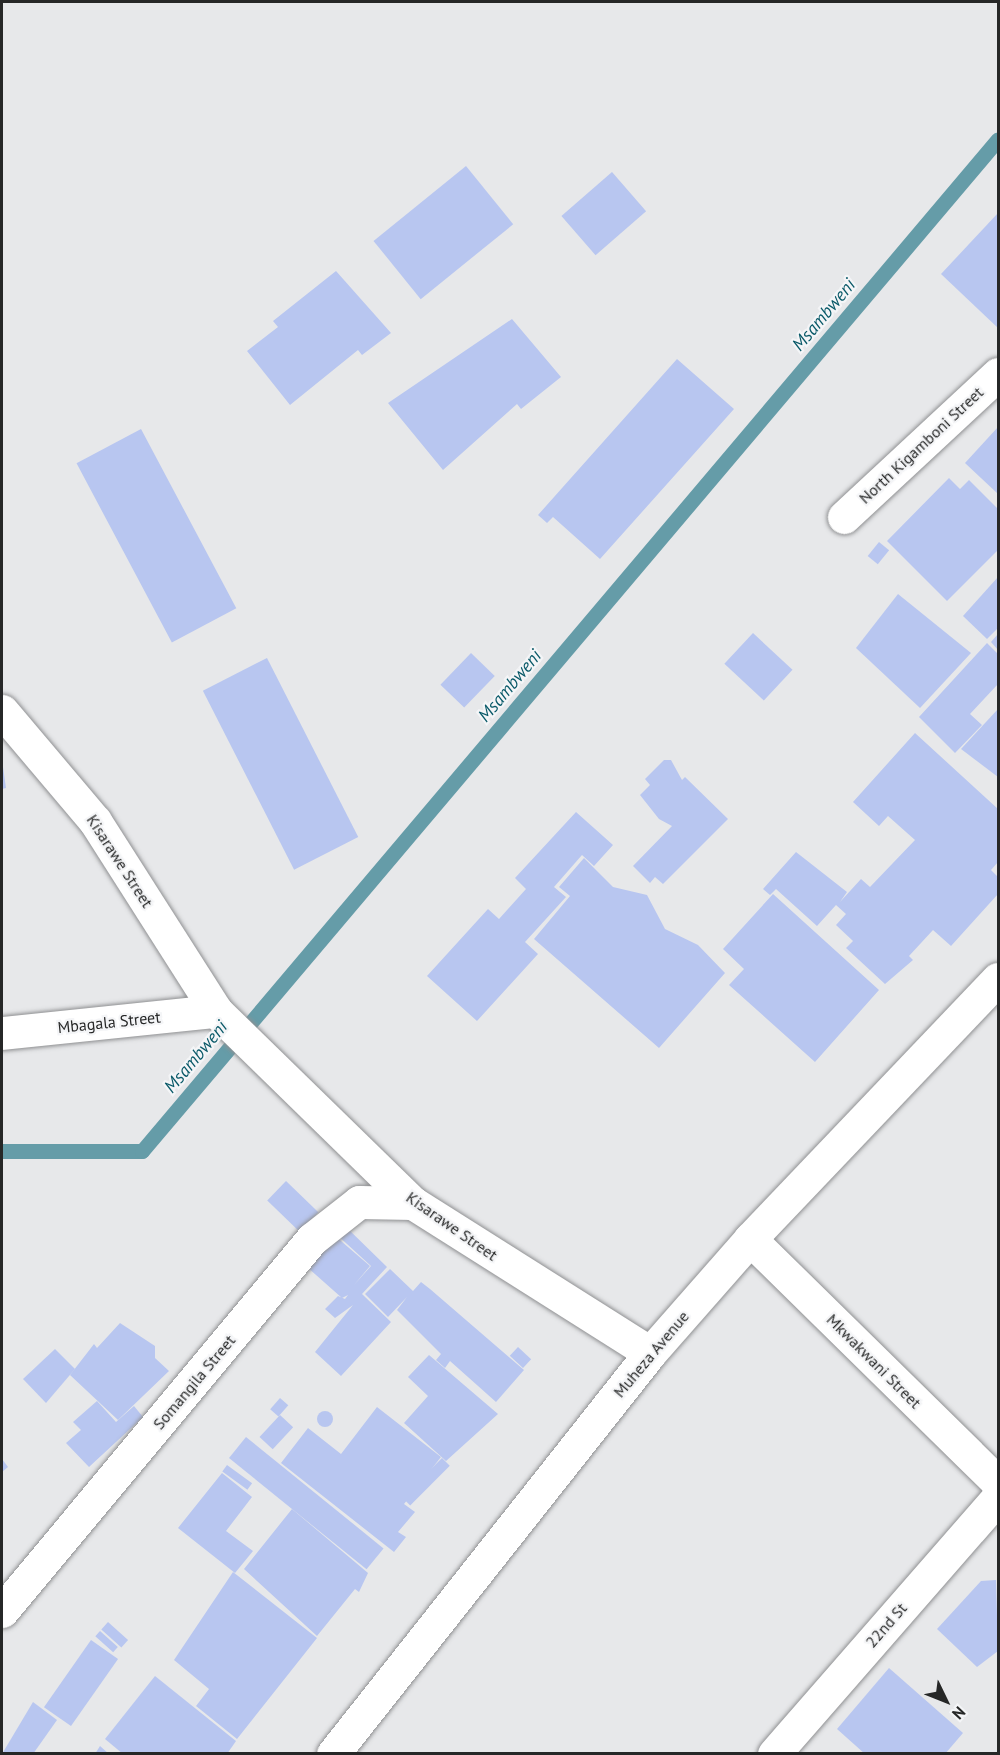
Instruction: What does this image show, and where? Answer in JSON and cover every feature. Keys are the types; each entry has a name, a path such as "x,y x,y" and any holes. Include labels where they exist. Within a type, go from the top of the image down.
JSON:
{"street":[{"name":"North Kigamboni Street","path":"844,517 999,374"},
{"name":"Kisarawe Street","path":"2,711 95,821 221,1016 279,1068 413,1203 650,1353"},
{"name":"Muheza Avenue","path":"333,1754 650,1353 750,1239 999,979"},
{"name":"Mbagala Street","path":"2,1033 221,1016"},
{"name":"Somangila Street","path":"2,1611 312,1239 359,1202 413,1203"},
{"name":"Mkwakwani Street","path":"750,1239 999,1483"},
{"name":"22nd St","path":"774,1754 999,1497"}],"building":[{"path":"466,166 513,224 421,299 374,241"},
{"path":"612,172 646,211 596,255 561,216"},
{"path":"998,213 998,328 941,274"},
{"path":"336,271 391,333 362,355 358,350 290,405 247,351 278,327 273,321"},
{"path":"512,319 561,377 521,409 517,404 443,470 388,403"},
{"path":"677,359 734,409 600,559 553,517 547,523 538,515"},
{"path":"998,427 998,494 965,463"},
{"path":"141,429 236,608 172,643 77,463"},
{"path":"949,478 960,489 969,480 998,509 998,550 947,601 887,541"},
{"path":"879,542 889,550 878,564 868,556"},
{"path":"998,577 998,628 987,639 963,616"},
{"path":"898,594 971,653 920,708 856,648"},
{"path":"753,633 792,670 764,701 724,664"},
{"path":"998,634 998,650 991,642"},
{"path":"987,643 998,654 998,684 970,714 982,725 955,753 919,717"},
{"path":"471,653 495,676 464,708 440,685"},
{"path":"267,658 358,837 294,870 203,691"},
{"path":"998,709 998,777 961,749"},
{"path":"915,733 998,809 998,862 991,870 998,877 998,894 951,946 933,930 909,956 913,960 885,984 846,948 853,941 836,925 846,914 836,905 817,926 776,889 770,895 763,889 796,852 847,892 840,902 861,879 870,887 915,840 888,816 879,826 853,802"},
{"path":"2,760 6,788 2,789"},
{"path":"664,760 671,760 682,780 685,777 728,819 663,884 655,877 650,883 633,866 672,826 659,819 640,795 650,785 645,779"},
{"path":"576,812 613,845 594,866 582,855 554,887 566,897 525,942 538,954 477,1021 427,976 488,909 499,919 526,889 515,878"},
{"path":"584,858 613,887 647,895 665,929 698,945 725,973 659,1048 534,939 570,896 559,887"},
{"path":"773,894 879,990 815,1062 729,985 744,969 723,949"},
{"path":"286,1181 318,1212 300,1232 267,1200"},
{"path":"343,1224 387,1267 362,1294 391,1322 341,1376 315,1352 353,1305 335,1318 325,1309 338,1296 341,1297 307,1267 334,1235 370,1266 354,1285 371,1266 335,1233"},
{"path":"390,1269 413,1291 421,1282 524,1370 496,1402 450,1361 445,1368 436,1360 441,1354 397,1310 407,1297 388,1317 365,1294"},
{"path":"120,1323 155,1346 155,1358 169,1371 118,1420 70,1375 94,1344 97,1348"},
{"path":"518,1347 531,1359 523,1368 510,1356"},
{"path":"55,1349 75,1369 46,1403 23,1379"},
{"path":"429,1355 498,1414 446,1461 404,1423 428,1396 408,1377"},
{"path":"280,1398 288,1405 278,1417 270,1409"},
{"path":"97,1401 116,1422 134,1406 143,1417 89,1467 66,1443 81,1430 73,1422"},
{"path":"377,1407 441,1457 404,1504 415,1512 398,1532 406,1537 394,1552 281,1463 308,1428 341,1454"},
{"path":"322,1411 328,1411 333,1419 331,1425 322,1427 317,1422 317,1416"},
{"path":"280,1415 293,1427 273,1449 260,1437"},
{"path":"246,1437 384,1548 367,1569 229,1458"},
{"path":"442,1458 450,1466 410,1505 402,1498"},
{"path":"2,1459 8,1467 2,1472"},
{"path":"227,1465 252,1483 247,1490 222,1471"},
{"path":"222,1473 252,1497 226,1531 253,1551 235,1573 178,1528"},
{"path":"292,1509 368,1573 359,1592 355,1589 317,1636 244,1569"},
{"path":"233,1572 317,1638 237,1739 196,1706 209,1689 174,1660"},
{"path":"996,1580 998,1651 977,1667 937,1629 981,1581"},
{"path":"108,1622 128,1640 121,1647 101,1629"},
{"path":"100,1631 118,1647 113,1652 95,1636"},
{"path":"91,1640 118,1659 71,1726 44,1707"},
{"path":"889,1668 963,1733 945,1754 865,1754 837,1729"},
{"path":"155,1676 236,1741 227,1754 123,1754 105,1739"},
{"path":"33,1702 57,1720 33,1754 2,1754"},
{"path":"100,1746 109,1754 95,1754"}],"waterway":[{"name":"Msambweni","path":"2,1151 142,1151 998,139"}]}
